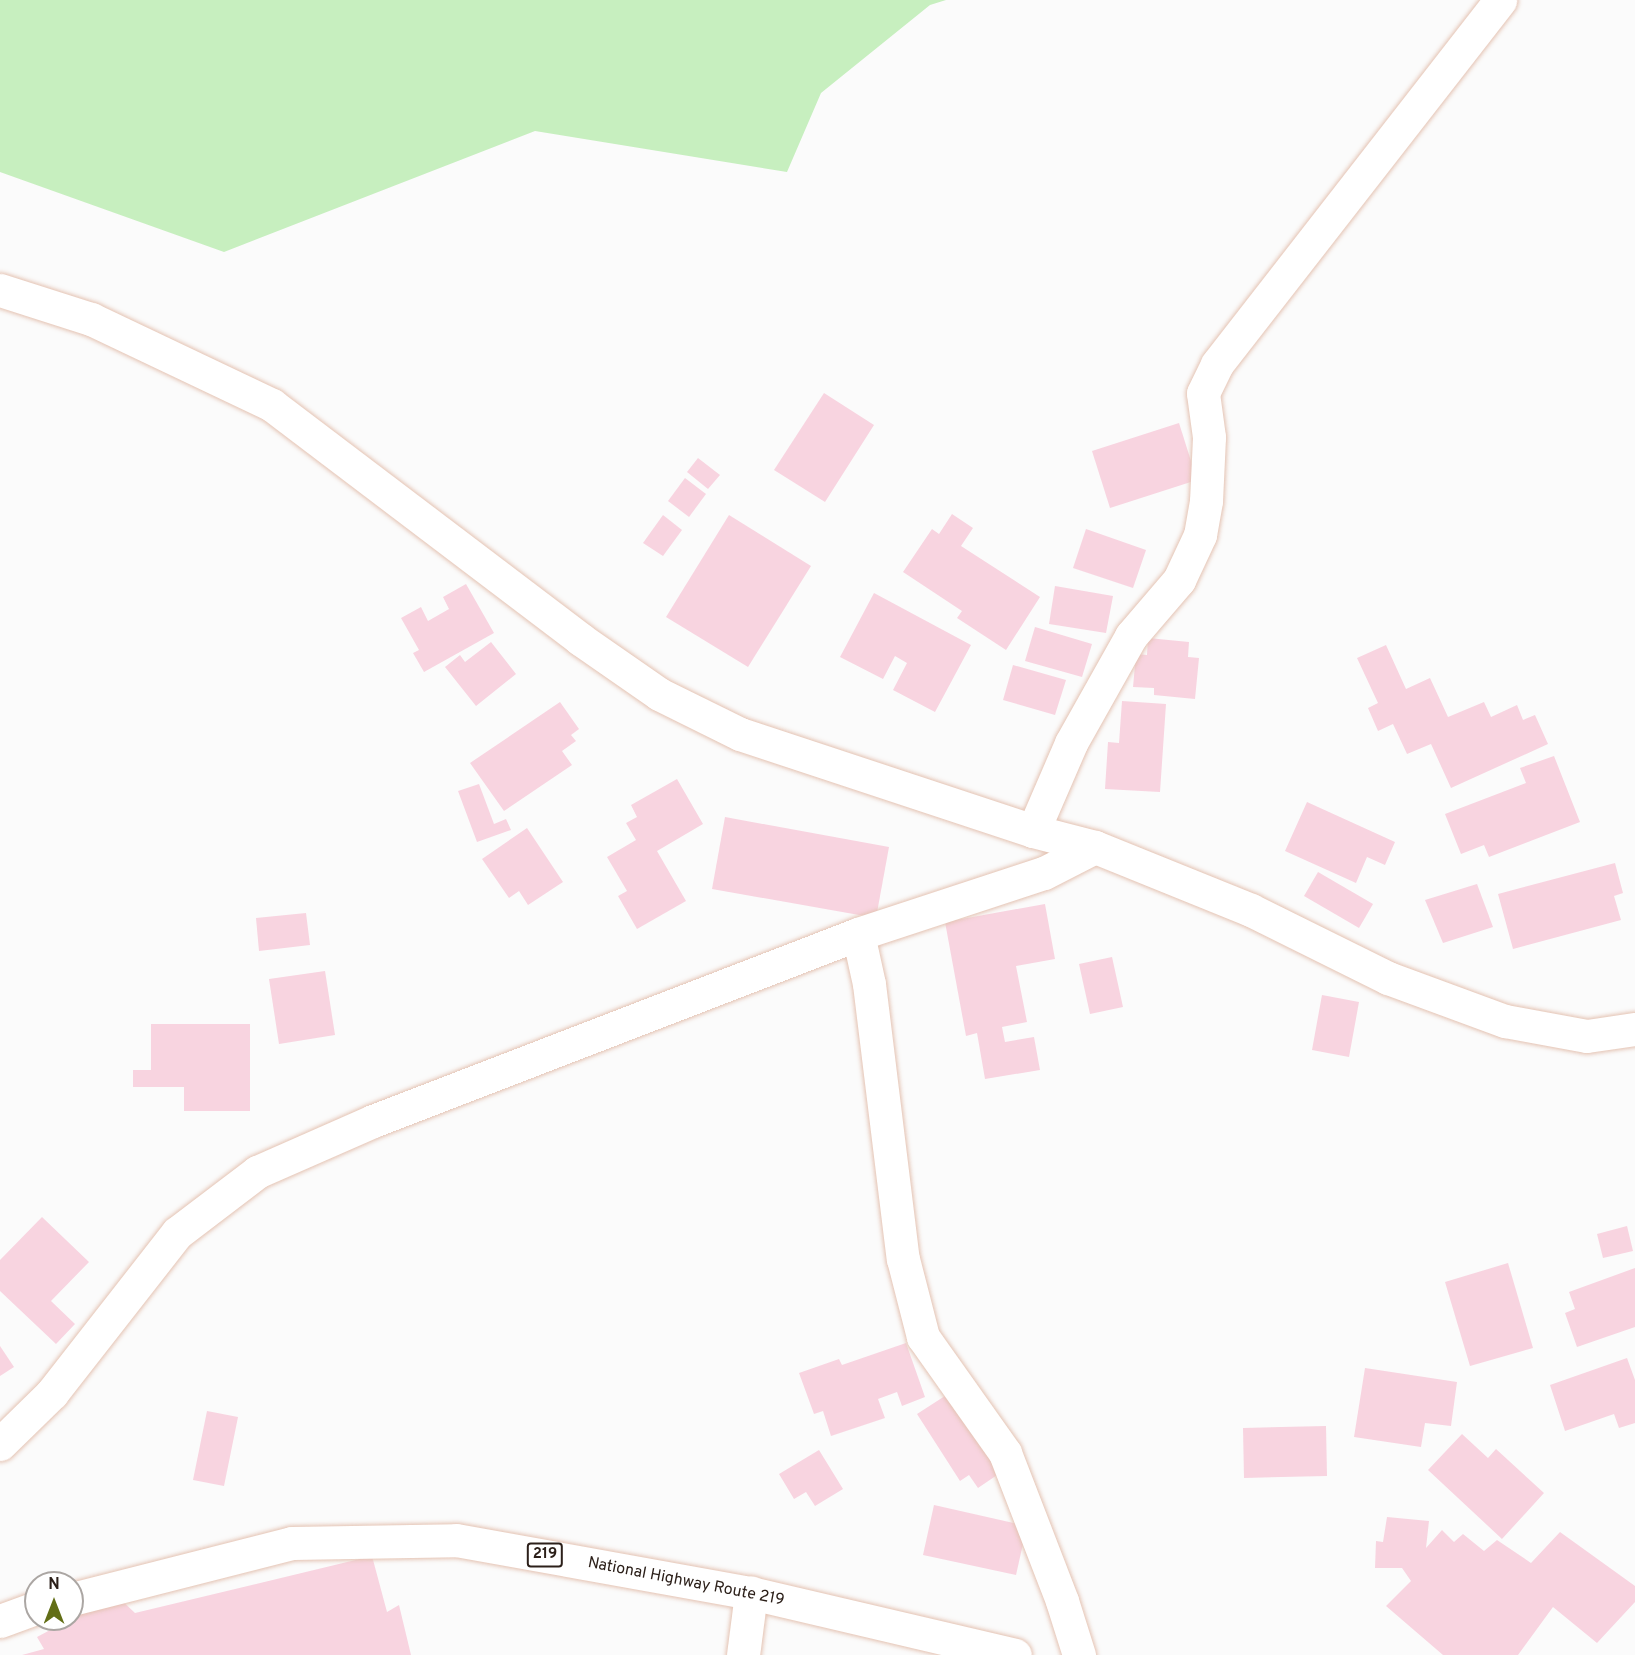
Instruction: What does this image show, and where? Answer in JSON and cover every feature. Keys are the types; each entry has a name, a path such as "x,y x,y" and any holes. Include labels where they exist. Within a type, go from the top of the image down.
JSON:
{"main road":[{"path":"1033,831 1071,742 1131,636 1179,580 1200,535 1206,501 1209,437 1203,393 1217,364 1500,0"},
{"path":"0,290 91,319 272,405 580,639 659,694 740,734 1033,831 1095,847 1251,910 1388,978 1505,1021 1587,1036 1635,1029"},
{"path":"0,1444 52,1393 177,1233 257,1172 373,1121 858,934 1044,873 1095,847"},
{"path":"858,934 869,984 903,1259 923,1337 1005,1453 1062,1601 1079,1655"},
{"name":"National Highway Route 219","path":"84,1596 292,1543 456,1540 751,1593 1015,1655"},
{"path":"743,1655 751,1593"},
{"path":"0,1621 24,1612"}],"green space":[{"path":"0,0 946,0 930,5 821,93 787,172 535,131 224,252 0,172"}],"building":[{"path":"824,393 874,425 825,502 774,470"},
{"path":"1179,423 1197,480 1110,508 1092,451"},
{"path":"698,458 720,475 708,489 687,472"},
{"path":"685,478 706,494 689,517 668,501"},
{"path":"952,514 973,528 961,546 1040,597 1006,650 957,618 962,611 903,572 932,529 939,534"},
{"path":"663,515 682,530 663,556 643,543"},
{"path":"729,515 811,566 748,667 666,617"},
{"path":"1086,529 1146,550 1133,588 1073,568"},
{"path":"466,584 494,633 424,672 413,653 419,650 401,618 421,607 428,621 449,609 443,597"},
{"path":"1055,586 1113,596 1106,633 1049,624"},
{"path":"874,593 971,645 935,712 893,690 907,663 895,656 883,679 840,657"},
{"path":"1035,627 1092,644 1082,677 1025,661"},
{"path":"1148,638 1189,642 1188,657 1199,658 1195,699 1154,695 1154,688 1133,687 1136,654 1147,655"},
{"path":"491,642 516,674 476,706 445,667 460,655 465,662"},
{"path":"1386,645 1406,689 1430,678 1448,717 1484,702 1491,717 1517,705 1523,720 1535,715 1548,744 1451,788 1431,744 1407,754 1393,724 1378,731 1368,708 1378,703 1357,658"},
{"path":"1013,665 1066,680 1055,715 1003,700"},
{"path":"1122,701 1166,704 1160,792 1105,789 1108,742 1119,743"},
{"path":"560,702 579,729 571,735 576,741 562,751 572,765 504,811 470,763"},
{"path":"1554,756 1580,822 1489,857 1484,845 1461,854 1445,814 1526,783 1520,768"},
{"path":"677,779 703,824 657,851 686,901 637,929 618,896 627,891 607,857 636,840 626,823 637,817 631,805"},
{"path":"479,784 494,824 506,819 511,830 477,842 458,791"},
{"path":"1307,802 1395,842 1385,865 1367,857 1356,883 1285,851"},
{"path":"725,817 889,847 876,918 712,889"},
{"path":"527,828 563,882 528,905 519,891 509,898 482,859"},
{"path":"1615,863 1623,893 1614,896 1621,920 1513,949 1498,894"},
{"path":"1318,872 1373,904 1359,928 1304,896"},
{"path":"1477,884 1493,927 1443,943 1425,900"},
{"path":"1045,904 1055,959 1016,966 1027,1022 1002,1027 1005,1042 1034,1037 1040,1070 985,1079 977,1033 966,1036 945,922"},
{"path":"306,913 310,945 259,951 256,918"},
{"path":"1112,957 1123,1007 1090,1014 1079,964"},
{"path":"325,971 335,1035 279,1044 269,979"},
{"path":"1322,995 1359,1002 1349,1057 1312,1050"},
{"path":"151,1024 250,1024 250,1111 184,1111 184,1087 133,1087 133,1070 151,1070"},
{"path":"42,1217 89,1262 51,1301 75,1324 56,1344 0,1291 0,1260"},
{"path":"1627,1226 1633,1251 1603,1258 1597,1234"},
{"path":"1508,1263 1533,1348 1470,1366 1445,1282"},
{"path":"1635,1268 1635,1327 1577,1347 1565,1313 1575,1309 1569,1292"},
{"path":"906,1343 925,1397 902,1406 897,1392 878,1399 885,1418 831,1436 823,1411 814,1414 799,1373 839,1359 842,1365"},
{"path":"0,1346 14,1367 0,1376"},
{"path":"1627,1358 1635,1380 1635,1423 1619,1428 1614,1414 1565,1431 1550,1385"},
{"path":"1365,1368 1457,1382 1451,1426 1425,1423 1421,1447 1354,1437"},
{"path":"948,1394 1000,1473 978,1488 969,1475 960,1481 917,1414"},
{"path":"207,1411 238,1417 224,1486 193,1480"},
{"path":"1326,1426 1327,1476 1244,1478 1243,1428"},
{"path":"1462,1434 1488,1458 1496,1449 1544,1493 1502,1539 1428,1470"},
{"path":"819,1450 843,1489 815,1506 806,1492 794,1499 779,1474"},
{"path":"934,1505 1027,1526 1016,1575 923,1555"},
{"path":"1387,1517 1429,1521 1426,1548 1442,1530 1454,1542 1463,1534 1484,1551 1497,1540 1531,1563 1560,1532 1635,1586 1635,1602 1597,1643 1553,1607 1518,1655 1443,1655 1386,1606 1411,1581 1402,1568 1375,1568 1376,1541 1383,1542"},
{"path":"372,1556 387,1612 399,1605 411,1655 22,1655 44,1649 37,1637 48,1631 84,1631 84,1612 116,1595 135,1613"}]}
